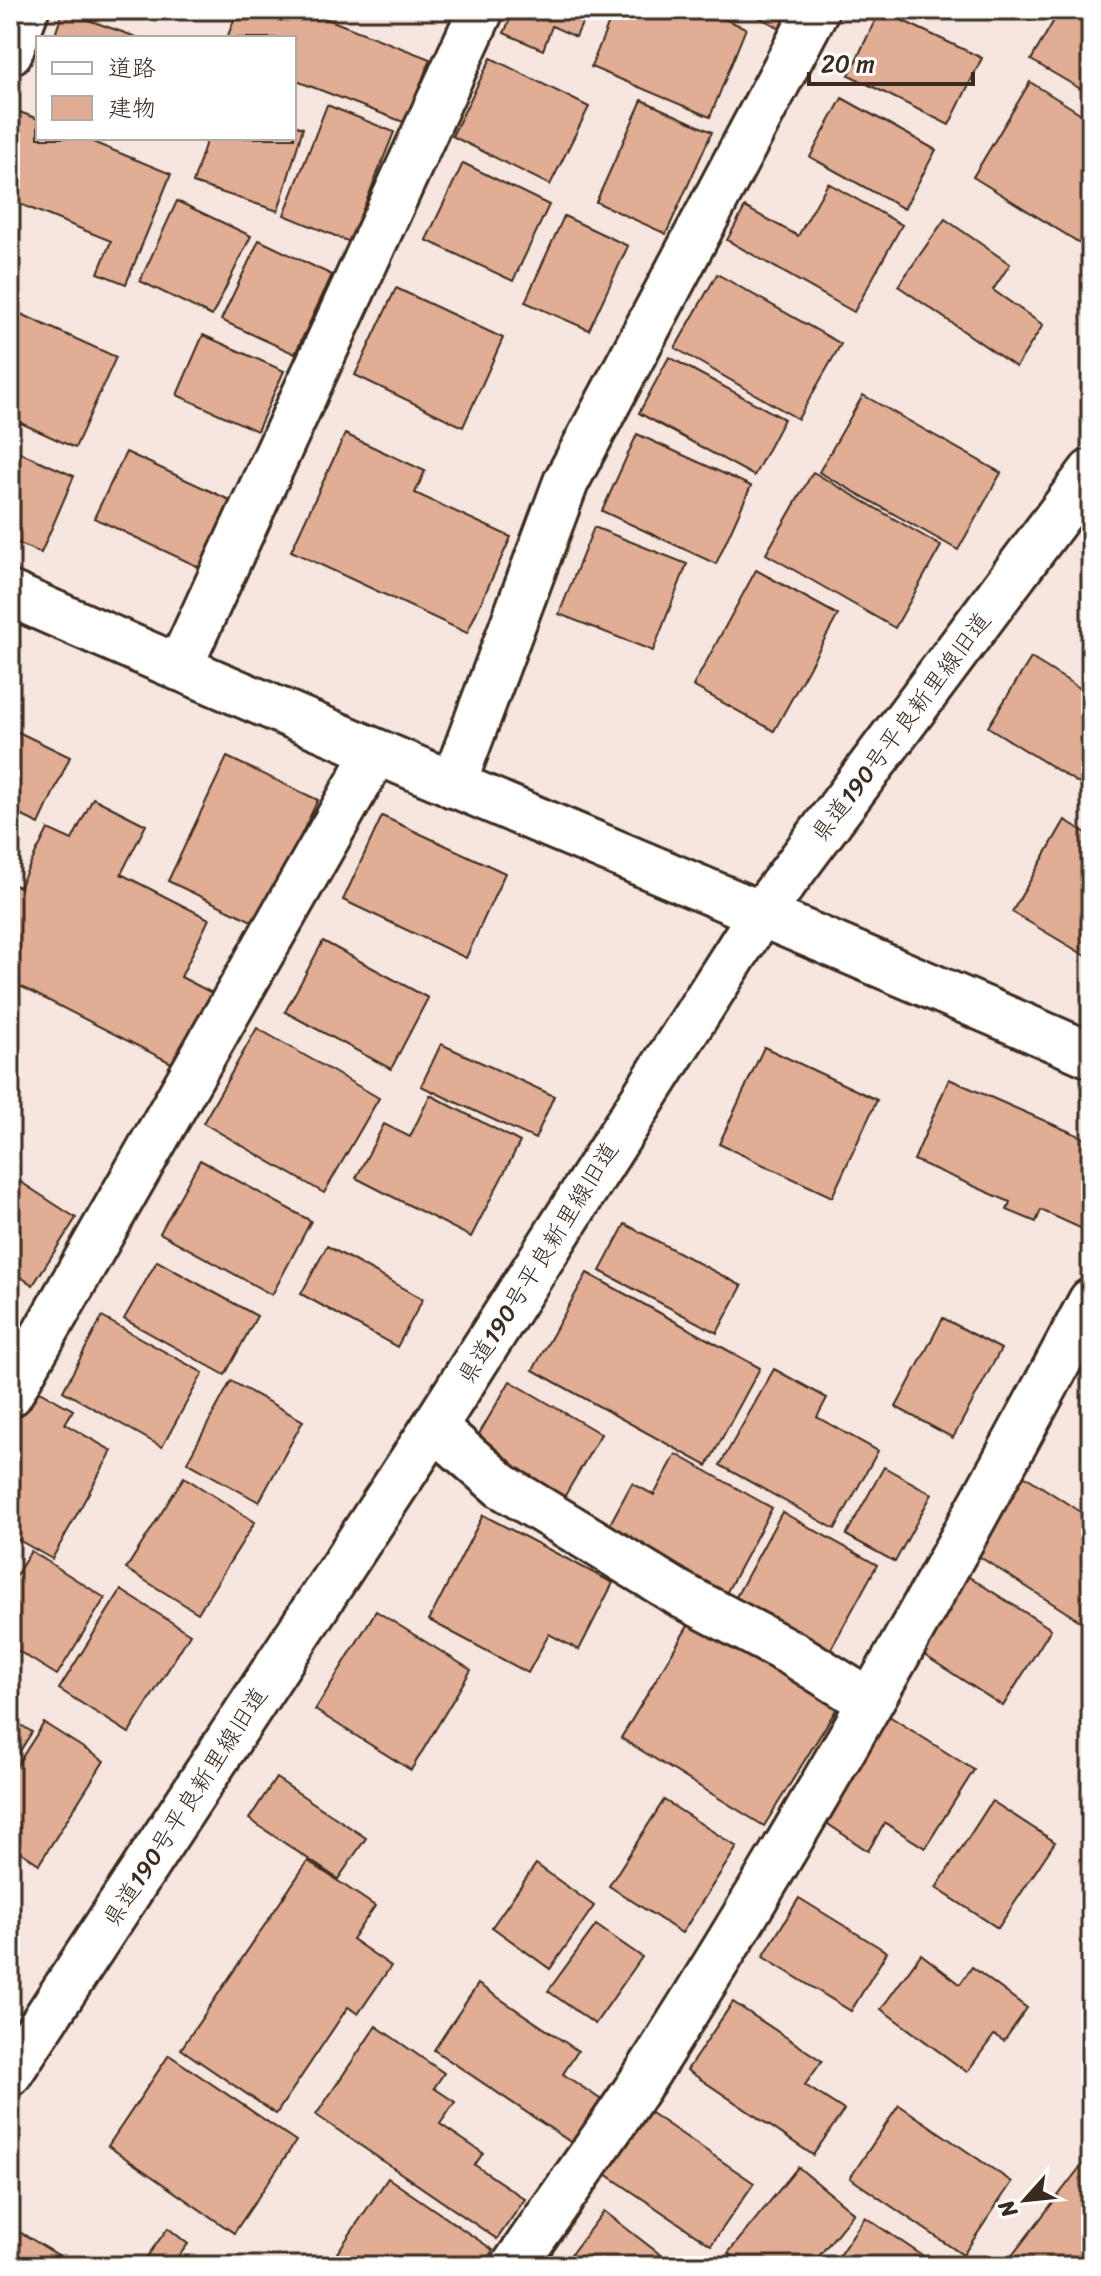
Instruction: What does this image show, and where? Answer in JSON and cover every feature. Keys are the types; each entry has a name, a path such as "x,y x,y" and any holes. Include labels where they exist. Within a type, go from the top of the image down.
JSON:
{"street":[{"path":"10,52 26,10"},
{"path":"179,668 481,10"},
{"path":"453,785 566,482 816,10"},
{"name":"県道190号平良新里線旧道","path":"10,2073 434,1427 762,912 1091,472"},
{"path":"10,594 375,754 762,912 1091,1055"},
{"path":"10,1394 375,754"},
{"path":"514,2266 646,2074 757,1895 870,1702 1091,1301"},
{"path":"434,1427 502,1486 683,1596 795,1655 870,1702"}],"building":[{"path":"238,10 304,10 430,59 406,123 296,81 296,36 228,36"},
{"path":"514,10 588,10 576,37 552,26 543,50 504,33"},
{"path":"614,10 702,10 746,28 710,117 591,67"},
{"path":"744,10 796,10 786,31"},
{"path":"880,10 982,58 949,125 849,75"},
{"path":"1060,10 1091,10 1091,95 1031,60"},
{"path":"63,11 133,36 55,36"},
{"path":"491,58 589,107 550,185 452,136"},
{"path":"1030,82 1091,120 1091,250 973,177"},
{"path":"842,98 936,150 904,209 810,157"},
{"path":"642,100 712,132 666,234 596,202"},
{"path":"327,105 394,132 350,242 284,215"},
{"path":"17,111 36,118 36,140 88,140 171,174 126,284 98,273 111,241 10,200 10,128"},
{"path":"296,126 303,128 278,211 193,183 206,140 296,140"},
{"path":"463,163 549,205 513,281 426,240"},
{"path":"828,183 902,225 854,312 727,240 745,207 798,236"},
{"path":"177,201 251,236 212,316 140,281"},
{"path":"564,216 628,246 589,330 525,302"},
{"path":"945,219 1010,264 993,290 1043,325 1016,367 898,286"},
{"path":"259,240 332,275 295,354 221,320"},
{"path":"717,274 841,344 798,419 675,348"},
{"path":"396,288 503,338 463,427 355,375"},
{"path":"10,309 116,357 75,448 10,418"},
{"path":"203,335 284,371 257,431 177,395"},
{"path":"669,357 784,419 754,476 639,413"},
{"path":"863,395 1001,473 958,550 819,472"},
{"path":"345,434 425,471 415,493 511,537 467,633 291,551"},
{"path":"637,434 751,486 716,564 602,511"},
{"path":"10,448 74,476 41,553 10,540"},
{"path":"126,452 234,502 203,569 94,518"},
{"path":"813,472 941,546 895,628 766,554"},
{"path":"594,527 687,564 653,651 559,614"},
{"path":"756,570 838,615 774,731 693,686"},
{"path":"1031,658 1091,695 1091,791 988,727"},
{"path":"10,728 70,757 39,824 10,810"},
{"path":"227,757 318,800 258,924 168,881"},
{"path":"93,798 146,825 121,874 209,919 181,977 216,995 179,1067 10,981 10,883 19,887 48,829 72,840"},
{"path":"382,816 505,873 466,958 343,900"},
{"path":"1065,820 1091,836 1091,959 1012,912"},
{"path":"323,941 428,998 391,1069 285,1012"},
{"path":"257,1028 379,1098 324,1193 203,1123"},
{"path":"441,1044 554,1096 535,1139 421,1086"},
{"path":"764,1047 877,1100 832,1197 719,1144"},
{"path":"949,1079 1091,1141 1091,1233 1041,1210 1036,1222 1007,1210 1010,1202 914,1160"},
{"path":"430,1095 520,1142 471,1237 356,1178 384,1124 410,1137"},
{"path":"200,1160 311,1221 272,1295 160,1233"},
{"path":"10,1175 76,1218 33,1285 10,1270"},
{"path":"625,1224 742,1286 717,1333 600,1271"},
{"path":"327,1246 423,1299 397,1347 301,1294"},
{"path":"157,1261 257,1316 225,1375 124,1319"},
{"path":"587,1273 760,1368 707,1466 533,1370"},
{"path":"102,1317 203,1373 162,1447 63,1391"},
{"path":"943,1318 1001,1349 953,1438 896,1407"},
{"path":"774,1369 827,1398 817,1417 878,1451 835,1529 720,1465"},
{"path":"231,1381 303,1421 259,1502 187,1462"},
{"path":"510,1381 601,1434 563,1499 472,1446"},
{"path":"34,1388 73,1410 65,1424 112,1451 52,1559 10,1535 10,1432"},
{"path":"676,1454 772,1508 722,1601 604,1535 632,1483 654,1495"},
{"path":"884,1467 932,1494 895,1562 846,1535"},
{"path":"1022,1474 1091,1519 1091,1628 972,1552"},
{"path":"184,1477 255,1522 198,1613 126,1569"},
{"path":"782,1512 877,1565 826,1658 731,1606"},
{"path":"483,1515 613,1583 579,1650 549,1634 528,1673 429,1620"},
{"path":"31,1551 105,1598 57,1675 10,1646 10,1585"},
{"path":"966,1575 1051,1629 1003,1706 918,1651"},
{"path":"121,1590 190,1634 129,1733 59,1689"},
{"path":"376,1611 471,1670 411,1770 315,1710"},
{"path":"694,1616 839,1705 764,1826 621,1738"},
{"path":"886,1714 974,1770 925,1848 885,1823 868,1851 819,1818"},
{"path":"10,1718 32,1732 10,1767"},
{"path":"44,1723 104,1761 39,1864 10,1845 10,1776"},
{"path":"276,1778 366,1838 338,1879 249,1819"},
{"path":"664,1800 737,1847 682,1933 609,1886"},
{"path":"992,1801 1055,1842 998,1928 936,1888"},
{"path":"308,1861 375,1906 352,1939 391,1966 358,2014 348,2007 276,2114 181,2049"},
{"path":"536,1864 594,1906 550,1969 492,1927"},
{"path":"799,1898 887,1952 851,2011 763,1957"},
{"path":"596,1925 642,1957 595,2024 548,1991"},
{"path":"921,1954 960,1984 972,1967 1027,2008 1004,2041 994,2035 967,2072 881,2009"},
{"path":"478,1984 578,2051 563,2074 603,2101 575,2145 434,2050"},
{"path":"733,2002 822,2061 805,2085 844,2110 813,2155 687,2070"},
{"path":"376,2026 444,2073 434,2088 455,2102 440,2124 483,2153 475,2165 525,2199 497,2239 316,2115"},
{"path":"169,2055 296,2141 234,2233 108,2146"},
{"path":"899,2105 1012,2182 963,2255 850,2178"},
{"path":"645,2109 754,2183 711,2245 603,2172"},
{"path":"1091,2153 1091,2266 1004,2266"},
{"path":"798,2167 854,2213 811,2266 744,2266 728,2253"},
{"path":"388,2178 493,2250 482,2266 356,2266 337,2253"},
{"path":"604,2211 675,2266 562,2266"},
{"path":"865,2217 938,2266 832,2266"},
{"path":"13,2228 73,2264 72,2266 10,2266"},
{"path":"168,2228 188,2244 171,2266 140,2266"}]}
